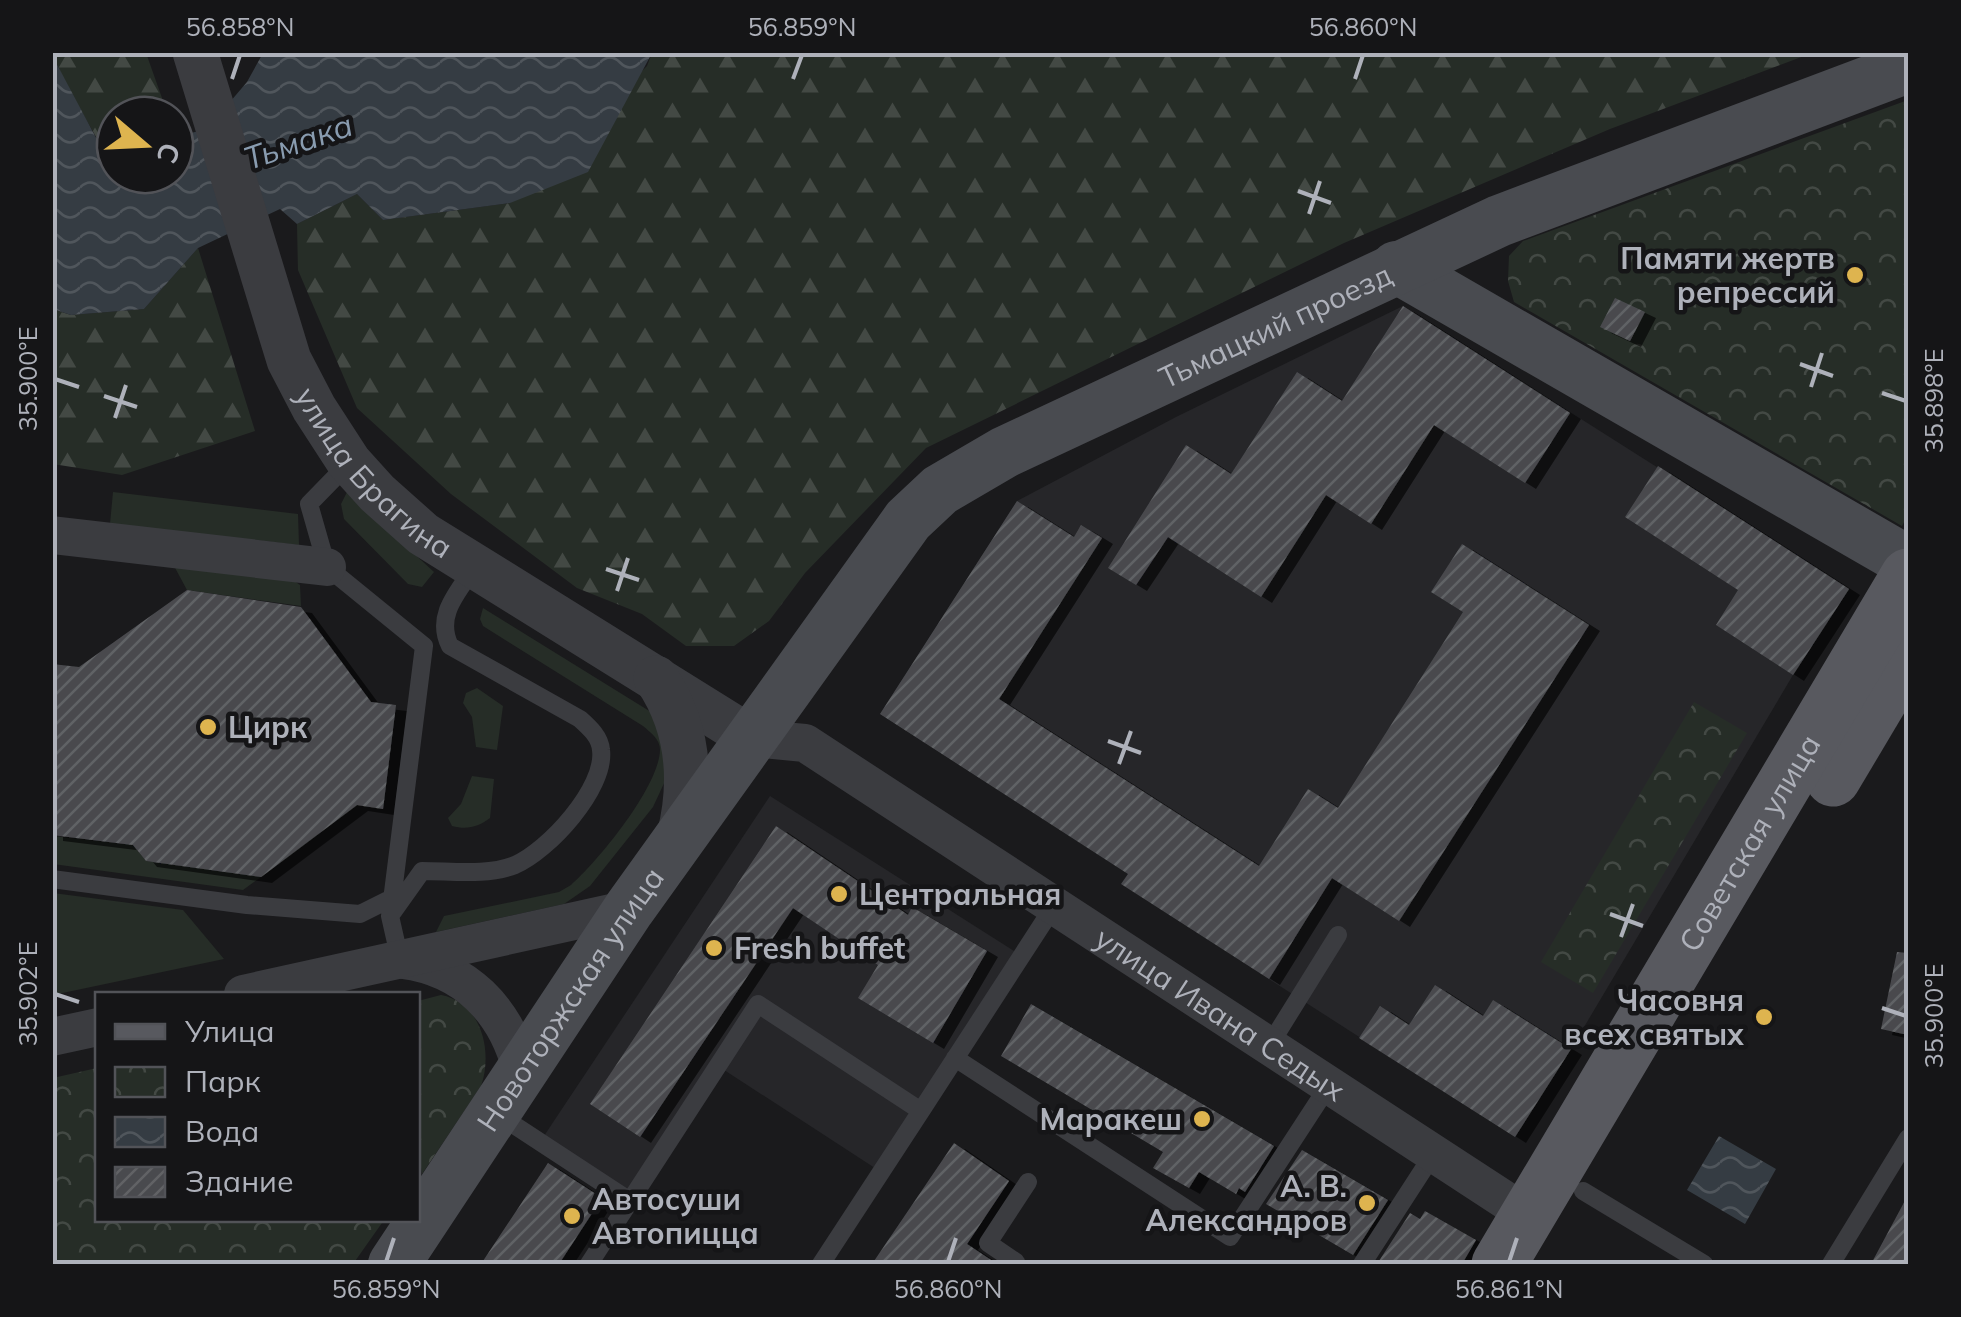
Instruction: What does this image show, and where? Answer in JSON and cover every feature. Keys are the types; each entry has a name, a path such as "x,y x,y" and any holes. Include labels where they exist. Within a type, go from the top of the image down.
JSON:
{"main road":[{"name":"Тьмацкий проезд","path":"751,738 908,520 940,490 1005,452 1499,222 1908,67"},
{"path":"1495,324 1480,290 1480,266 1486,242 1499,222"},
{"path":"1396,267 1908,562"},
{"name":"Советская улица","path":"1551,1226 1908,576"},
{"name":"Советская улица","path":"1499,1264 1551,1226 1894,697 1908,654"},
{"name":"Новоторжская улица","path":"394,1264 629,909 751,738"}],"street":[{"name":"улица Брагина","path":"197,57 276,322 304,391 349,462 422,534 751,738"},
{"path":"52,535 327,567"},
{"path":"656,678 676,714 685,749 686,802 679,837"},
{"name":"улица Ивана Седых","path":"751,738 805,743 1434,1154 1551,1226"},
{"path":"253,992 629,909"},
{"path":"400,960 437,968 460,978 480,994 510,1034 508,1091"},
{"path":"52,1037 95,1028"}],"lane":[{"path":"349,462 309,504 327,567 424,646 391,907 400,960"},
{"path":"52,879 247,905 360,914 391,907 422,871 497,871 540,850 589,794 601,766 602,748 594,732 580,720 450,646 444,634 444,620 450,603 474,568"},
{"path":"820,1264 1054,906"},
{"path":"1269,1046 1338,934"},
{"path":"588,1264 758,1004 921,1111"},
{"path":"955,1058 1230,1237 1329,1085"},
{"path":"508,1091 630,1201"},
{"path":"1831,1264 1908,1138"},
{"path":"1362,1264 1434,1154"},
{"path":"1014,1264 988,1243 1028,1182"},
{"path":"1551,1226 1704,1264"}],"shaded area":[{"path":"1403,306 1849,589 1793,675 1515,1137 1269,979 1128,873 880,714 1017,501 1176,417"},
{"path":"770,796 1022,956 881,1172 718,1066 630,1201 540,1142"}],"green space":[{"path":"52,53 146,53 161,95 95,95 95,135"},
{"path":"652,53 1812,53 1610,129 1344,243 926,448 805,573 769,621 734,646 686,646 642,614 577,588 451,494 357,408 298,270 297,224 357,194 383,220 510,203 647,66"},
{"path":"1908,100 1908,514 1902,526 1514,302 1508,281 1509,256 1523,241"},
{"path":"198,248 255,431 122,475 53,464 52,309 71,315 144,309"},
{"path":"113,492 298,514 299,545 110,524"},
{"path":"347,492 434,572 422,587 408,584 344,519 341,504"},
{"path":"173,564 290,578 300,585 301,606 187,590"},
{"path":"483,608 651,712 670,732 666,779 653,807 590,886 564,904 436,932 444,916 559,892 571,885 639,803 660,750 657,739 643,726 483,626"},
{"path":"477,688 503,706 497,750 476,747 472,717 463,703 466,693"},
{"path":"1694,702 1747,733 1593,993 1541,962"},
{"path":"472,776 494,779 490,818 472,827 452,826 448,818 461,804"},
{"path":"53,836 133,845 146,861 261,877 243,890 53,864"},
{"path":"53,893 183,910 224,959 53,995"},
{"path":"441,995 466,1008 481,1031 486,1059 481,1086 422,1174 420,1168 420,1000"},
{"path":"95,1068 95,1222 383,1222 353,1264 53,1264 53,1078"}],"water":[{"name":"Тьмака","path":"263,53 652,53 588,172 510,203 383,220 357,194 297,224 280,209 198,248 144,309 71,315 53,309 52,55 95,136 95,195 195,195 195,132 207,129 247,82"},
{"path":"1719,1136 1776,1169 1745,1224 1687,1190"}],"building":[{"path":"1615,298 1645,312 1630,341 1600,327"},
{"path":"1403,306 1570,413 1525,483 1434,425 1371,524 1326,495 1261,597 1168,537 1136,585 1108,568 1186,445 1231,474 1297,372 1342,401"},
{"path":"1658,466 1849,589 1793,675 1716,625 1738,590 1625,517"},
{"path":"1017,501 1074,537 1081,525 1102,538 999,699 1259,866 1308,789 1338,808 1463,612 1431,592 1462,544 1589,625 1399,921 1332,878 1269,979 1121,884 1128,874 880,714"},
{"name":"Цирк","path":"187,590 301,607 371,702 396,705 383,809 357,805 261,877 146,861 133,845 52,835 52,664 79,667"},
{"path":"776,826 908,915 912,907 987,951 933,1043 858,998 878,965 793,908 640,1137 590,1104"},
{"path":"1897,952 1908,953 1908,1035 1881,1029"},
{"path":"1435,985 1483,1016 1493,1000 1571,1049 1515,1137 1359,1038 1380,1006 1409,1025"},
{"path":"1031,1004 1274,1146 1245,1192 1239,1188 1236,1194 1199,1172 1189,1188 1153,1168 1163,1152 1001,1056"},
{"path":"954,1143 1009,1181 967,1244 997,1264 872,1264"},
{"path":"1302,1150 1388,1200 1353,1255 1266,1204"},
{"path":"548,1163 602,1198 559,1264 481,1264"},
{"path":"1908,1195 1908,1264 1871,1264"},
{"path":"1425,1211 1476,1240 1462,1264 1377,1264 1410,1213 1420,1219"}],"place":[{"name":"Памяти жертв репрессий","path":"1855,275"},
{"name":"Цирк","path":"208,727"},
{"name":"Центральная","path":"839,894"},
{"name":"Fresh buffet","path":"714,948"},
{"name":"Часовня всех святых","path":"1764,1017"},
{"name":"Маракеш","path":"1202,1119"},
{"name":"А. В. Александров","path":"1367,1203"},
{"name":"Автосуши Автопицца","path":"572,1216"}]}
